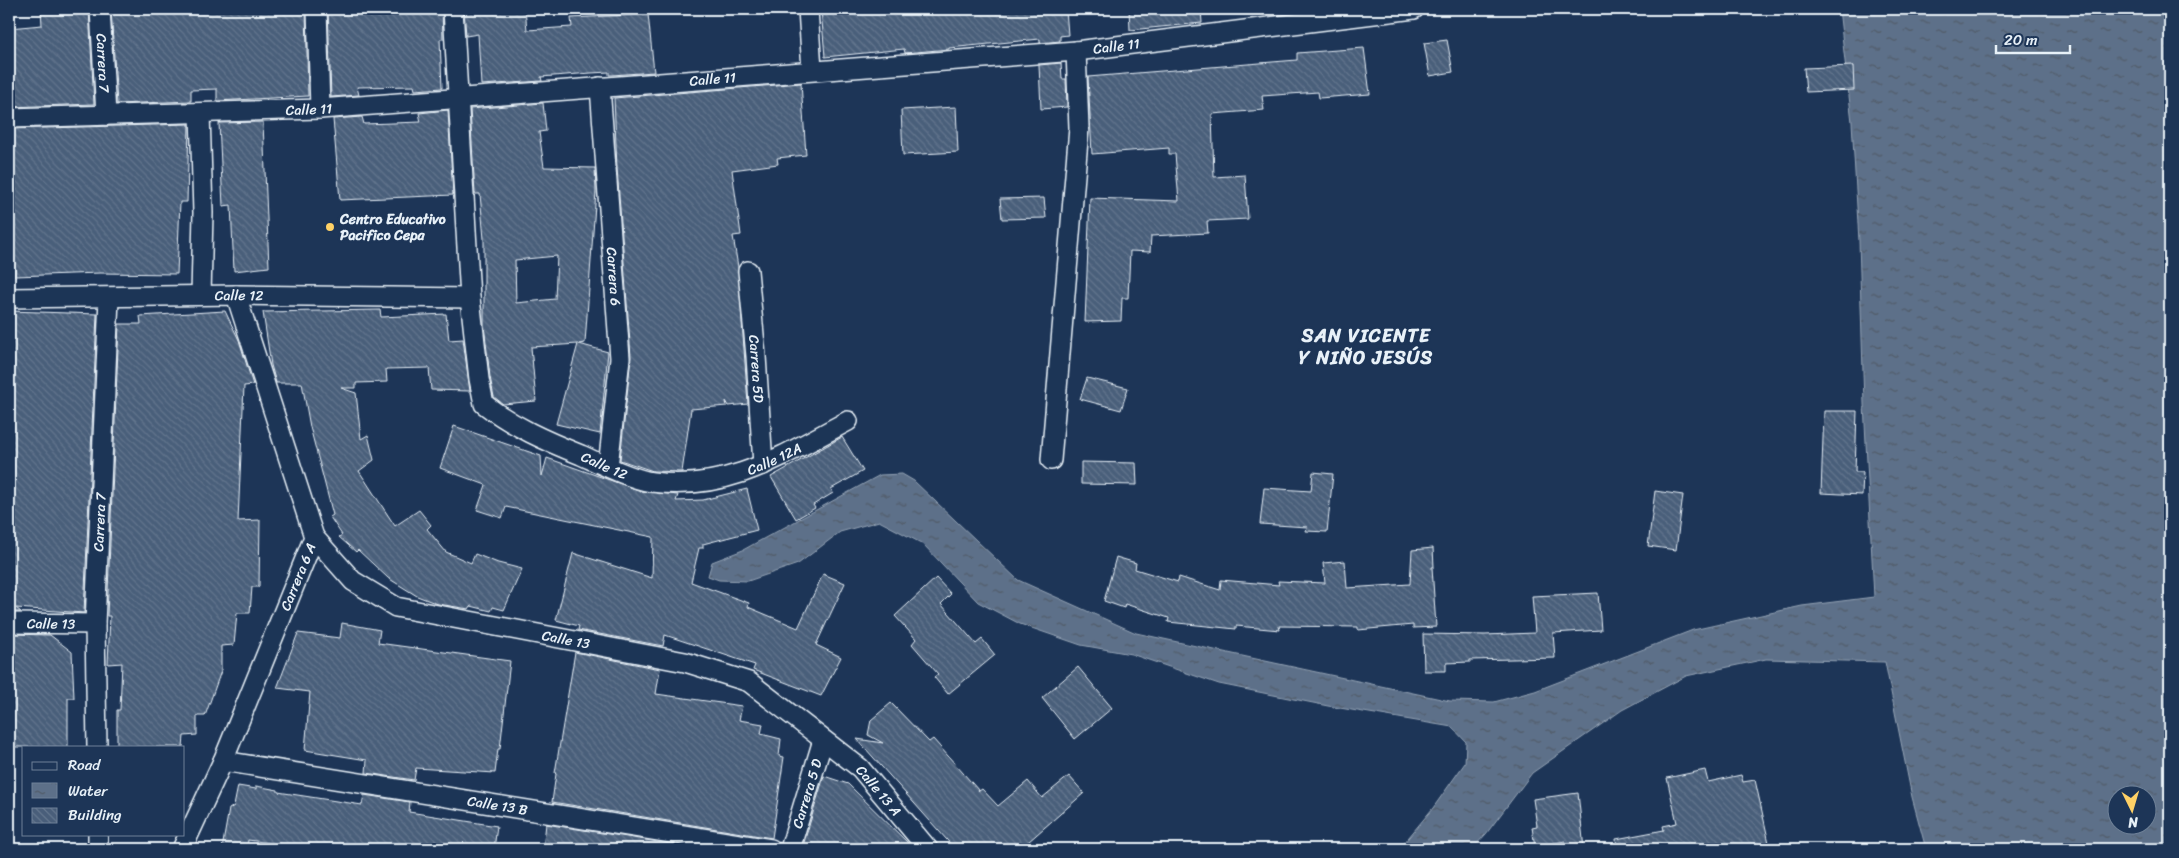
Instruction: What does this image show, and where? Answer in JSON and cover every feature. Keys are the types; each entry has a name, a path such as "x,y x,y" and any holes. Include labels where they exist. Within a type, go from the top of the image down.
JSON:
{"street":[{"name":"Carrera 7","path":"100,9 106,115"},
{"path":"317,9 320,108"},
{"path":"453,9 458,99"},
{"path":"808,9 812,70"},
{"name":"Calle 11","path":"9,118 320,108 458,99 812,70 1076,51 1414,9"},
{"path":"1051,460 1079,128 1076,51"},
{"name":"Carrera 6","path":"600,87 620,358 608,467"},
{"name":"Calle 12","path":"458,99 470,298 479,379 484,404 502,418 528,433 608,467 651,482 696,484"},
{"path":"200,113 203,213 201,295"},
{"name":"Carrera 5D","path":"748,271 763,466"},
{"name":"Calle 12","path":"9,298 236,295 470,298"},
{"name":"Carrera 6 A","path":"182,849 223,761 314,537 236,295"},
{"name":"Carrera 7","path":"97,746 95,624 109,298"},
{"name":"Calle 12A","path":"696,484 738,475 763,466 848,421"},
{"name":"Calle 13","path":"314,537 353,581 396,607 685,662 749,682 823,740"},
{"name":"Calle 13","path":"9,623 95,624"},
{"name":"Calle 13 A","path":"823,740 860,768 927,849"},
{"name":"Carrera 5 D","path":"790,849 823,740"},
{"name":"Calle 13 B","path":"223,761 770,849"},
{"path":"98,836 98,849"}],"water":[{"path":"1839,9 2170,9 2170,849 1926,849 1912,797 1885,662 1766,659 1686,676 1622,710 1532,773 1486,834 1472,849 1399,849 1433,808 1465,763 1466,742 1452,727 1328,706 1219,684 1131,654 1081,645 1020,624 978,602 923,544 879,521 840,532 798,564 748,581 719,580 708,576 712,562 743,550 880,475 902,474 914,481 1018,580 1136,633 1450,701 1494,702 1535,691 1693,630 1802,606 1874,597 1864,404 1859,241 1852,122"}],"building":[{"path":"41,9 89,9 94,104 9,107 9,28 42,25"},
{"path":"111,9 306,9 308,96 217,101 217,89 191,90 191,101 117,104"},
{"path":"328,9 442,9 443,39 440,39 442,88 415,90 414,86 357,87 359,95 331,97"},
{"path":"464,9 525,9 527,30 572,27 571,18 648,14 654,72 612,75 609,75 609,72 591,73 541,77 542,81 481,85 478,34 466,36"},
{"path":"821,9 1066,9 1068,35 1060,36 1060,41 1040,43 1040,39 905,53 904,49 825,57"},
{"path":"1129,9 1201,9 1202,23 1130,30"},
{"path":"1447,40 1453,72 1430,76 1424,43"},
{"path":"1364,48 1370,94 1319,98 1318,92 1262,96 1264,110 1212,114 1214,177 1245,175 1248,219 1207,221 1208,233 1151,236 1150,252 1130,251 1128,298 1122,298 1121,321 1085,322 1090,198 1179,201 1175,154 1169,154 1169,148 1092,154 1088,77 1297,60 1297,53"},
{"path":"1061,63 1062,79 1066,79 1067,107 1041,109 1039,65"},
{"path":"1853,66 1854,90 1806,92 1804,68"},
{"path":"801,83 806,155 777,158 778,164 732,170 741,235 733,236 738,267 748,404 729,406 726,401 727,406 691,409 682,472 653,471 620,460 631,357 617,168 614,98"},
{"path":"543,103 546,131 539,132 544,167 595,168 596,191 585,343 579,344 608,352 600,434 556,424 578,344 531,347 536,401 503,404 494,397 484,325 484,239 480,194 475,194 470,109","holes":["557,256 555,299 516,303 515,260"]},
{"path":"956,107 958,152 903,155 901,110"},
{"path":"448,110 453,195 340,200 333,119 362,117 364,124 421,122 419,113"},
{"path":"263,122 269,267 234,271 231,205 223,206 219,123"},
{"path":"189,124 187,202 180,202 177,274 100,273 15,276 15,268 9,268 9,129"},
{"path":"1044,198 1046,218 1002,219 1000,199"},
{"path":"380,310 381,317 446,314 449,340 463,339 470,391 431,390 429,368 386,369 387,382 356,383 356,388 341,388 356,393 361,439 368,435 374,460 359,471 395,526 419,510 431,525 427,529 446,552 471,563 475,554 498,563 522,569 504,610 493,607 491,611 471,606 469,609 438,604 417,596 388,578 358,550 356,552 339,537 342,535 330,517 333,515 310,427 302,383 276,383 271,365 263,312"},
{"path":"9,311 97,314 84,613 16,608 21,612 9,612"},
{"path":"225,311 239,340 253,385 244,386 238,521 260,520 259,587 252,587 250,613 237,613 234,645 221,646 221,671 205,716 197,716 197,735 184,736 183,746 117,746 117,710 120,710 122,663 108,664 110,616 107,616 119,324 141,324 140,316"},
{"path":"1087,378 1128,388 1121,410 1080,399"},
{"path":"1824,411 1857,411 1855,472 1863,472 1862,495 1821,493"},
{"path":"454,426 541,456 542,476 547,458 641,491 678,495 676,501 703,500 747,489 757,530 703,544 703,548 699,548 691,582 749,603 748,607 798,628 823,574 845,583 816,645 841,657 821,696 753,670 755,665 665,635 663,646 578,630 579,626 556,620 573,553 652,578 653,537 506,507 502,518 477,510 486,485 440,468"},
{"path":"842,437 863,471 831,489 833,493 813,505 815,508 796,519 771,477"},
{"path":"1081,462 1136,463 1137,485 1081,484"},
{"path":"1313,472 1333,474 1327,532 1306,531 1307,527 1260,524 1264,488 1311,491"},
{"path":"1655,491 1683,495 1676,550 1648,546"},
{"path":"1433,548 1434,567 1432,567 1436,627 1413,628 1413,625 1358,630 1358,627 1279,626 1280,630 1236,626 1236,629 1168,622 1169,618 1125,604 1124,608 1104,601 1116,557 1136,563 1135,569 1178,582 1179,577 1220,590 1221,580 1279,585 1278,581 1325,583 1323,563 1345,561 1347,588 1410,584 1412,550"},
{"path":"936,578 951,594 941,604 976,644 982,639 995,655 948,694 934,677 938,674 912,644 916,639 895,616"},
{"path":"1598,593 1601,630 1553,633 1555,658 1470,660 1470,662 1446,663 1446,671 1424,671 1423,634 1485,635 1535,633 1532,596"},
{"path":"342,623 380,630 378,643 510,661 500,749 498,749 495,773 416,768 414,780 366,773 367,760 305,750 310,692 277,688 298,633 340,638"},
{"path":"9,634 50,635 72,652 74,698 68,698 68,746 9,747"},
{"path":"575,652 660,669 656,694 742,706 739,720 763,724 761,734 781,739 779,756 784,757 772,838 552,802"},
{"path":"1078,667 1112,708 1075,739 1042,698"},
{"path":"891,703 929,742 933,739 979,791 982,789 998,806 1028,781 1042,798 1069,776 1084,793 1020,849 955,849 857,739 883,743 868,735 871,720"},
{"path":"1705,770 1708,782 1741,775 1743,782 1755,780 1769,843 1757,846 1758,849 1617,849 1616,839 1664,830 1663,826 1677,823 1667,778"},
{"path":"824,776 848,784 914,849 802,849"},
{"path":"238,786 256,789 256,786 278,790 278,792 362,805 364,795 410,802 409,812 497,826 494,849 299,849 300,847 248,840 247,849 222,849 229,809 234,806"},
{"path":"1578,793 1584,849 1566,849 1565,841 1535,847 1532,827 1537,826 1533,799"},
{"path":"546,824 702,849 543,849"}],"place":[{"name":"Centro Educativo Pacifico Cepa","path":"330,227"}],"district":[{"name":"SAN VICENTE Y NIÑO JESÚS","path":"1366,346"}]}
